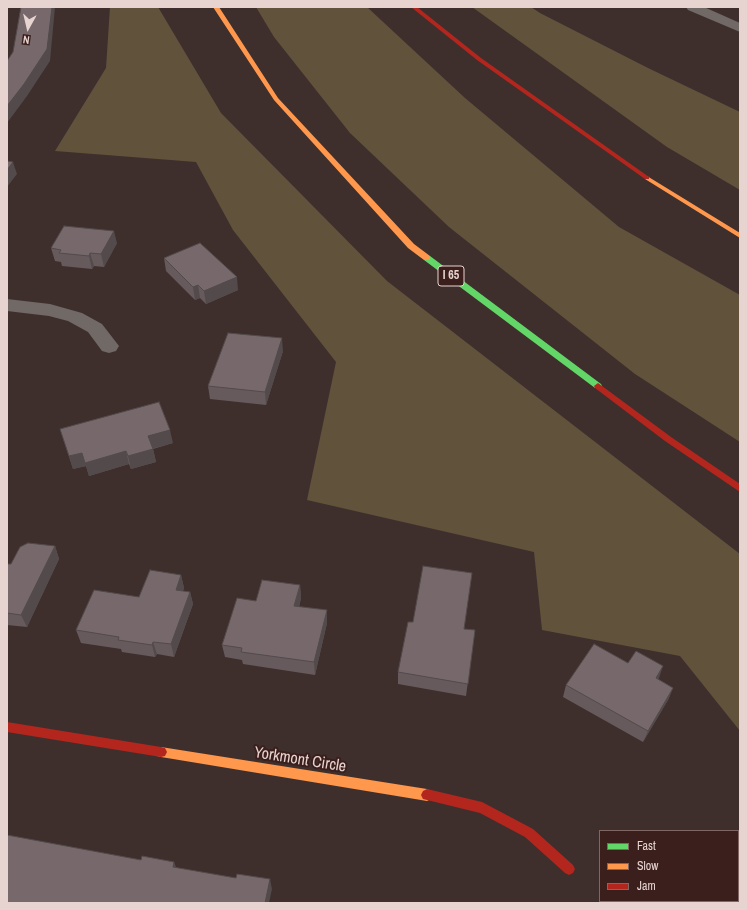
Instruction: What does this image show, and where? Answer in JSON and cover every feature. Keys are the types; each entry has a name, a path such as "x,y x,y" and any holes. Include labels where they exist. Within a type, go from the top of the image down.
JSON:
{"main road":[{"name":"I 65","path":"216,7 276,99 411,246 668,440 740,489"},
{"path":"414,7 480,60 635,171 740,236"},
{"name":"Yorkmont Circle","path":"7,727 430,796 482,808 529,833 569,869"}],"street":[{"path":"693,7 740,28"},
{"path":"7,305 50,310 75,317 95,328 109,346"}],"shaded area":[{"path":"110,7 158,7 221,113 387,281 740,554 740,731 680,656 542,630 534,552 307,500 336,362 233,230 196,162 55,151 106,68"},
{"path":"256,7 367,7 465,98 619,227 740,295 740,442 635,374 449,227 350,133 274,37"},
{"path":"472,7 531,7 648,68 740,112 740,190 667,147"}],"building":[{"path":"21,7 52,7 47,49 24,84 7,106 7,61 13,52"},
{"path":"7,161 13,162 7,170"},
{"path":"64,226 114,231 101,254 90,253 89,256 59,253 61,250 51,248"},
{"path":"200,243 237,277 204,291 198,285 193,287 164,258"},
{"path":"228,333 282,338 265,392 208,386"},
{"path":"159,402 170,430 148,436 153,449 128,456 126,451 85,463 82,453 69,456 60,429"},
{"path":"28,543 55,546 21,615 7,613 7,564 11,564 20,547"},
{"path":"423,566 472,573 464,629 475,630 468,684 398,672 408,622 413,622"},
{"path":"150,570 181,575 176,590 190,592 171,644 153,642 152,645 118,640 119,637 76,630 94,590 139,597"},
{"path":"262,580 300,585 294,606 327,610 314,662 241,652 242,648 222,645 237,598 256,601"},
{"path":"594,644 628,663 636,651 663,666 656,678 673,688 648,731 566,685"},
{"path":"7,835 141,860 142,856 174,862 173,867 236,878 237,874 270,879 265,903 7,903"}],"traffic: fast":[{"path":"427,258 598,386"}],"traffic: slow":[{"path":"216,7 276,99 411,246 427,258"},
{"path":"647,178 740,236"},
{"path":"161,752 427,795"}],"traffic: jam":[{"path":"414,7 479,59 647,178"},
{"path":"598,386 668,439 740,489"},
{"path":"7,727 161,752"},
{"path":"427,795 482,808 529,833 569,869"}]}
